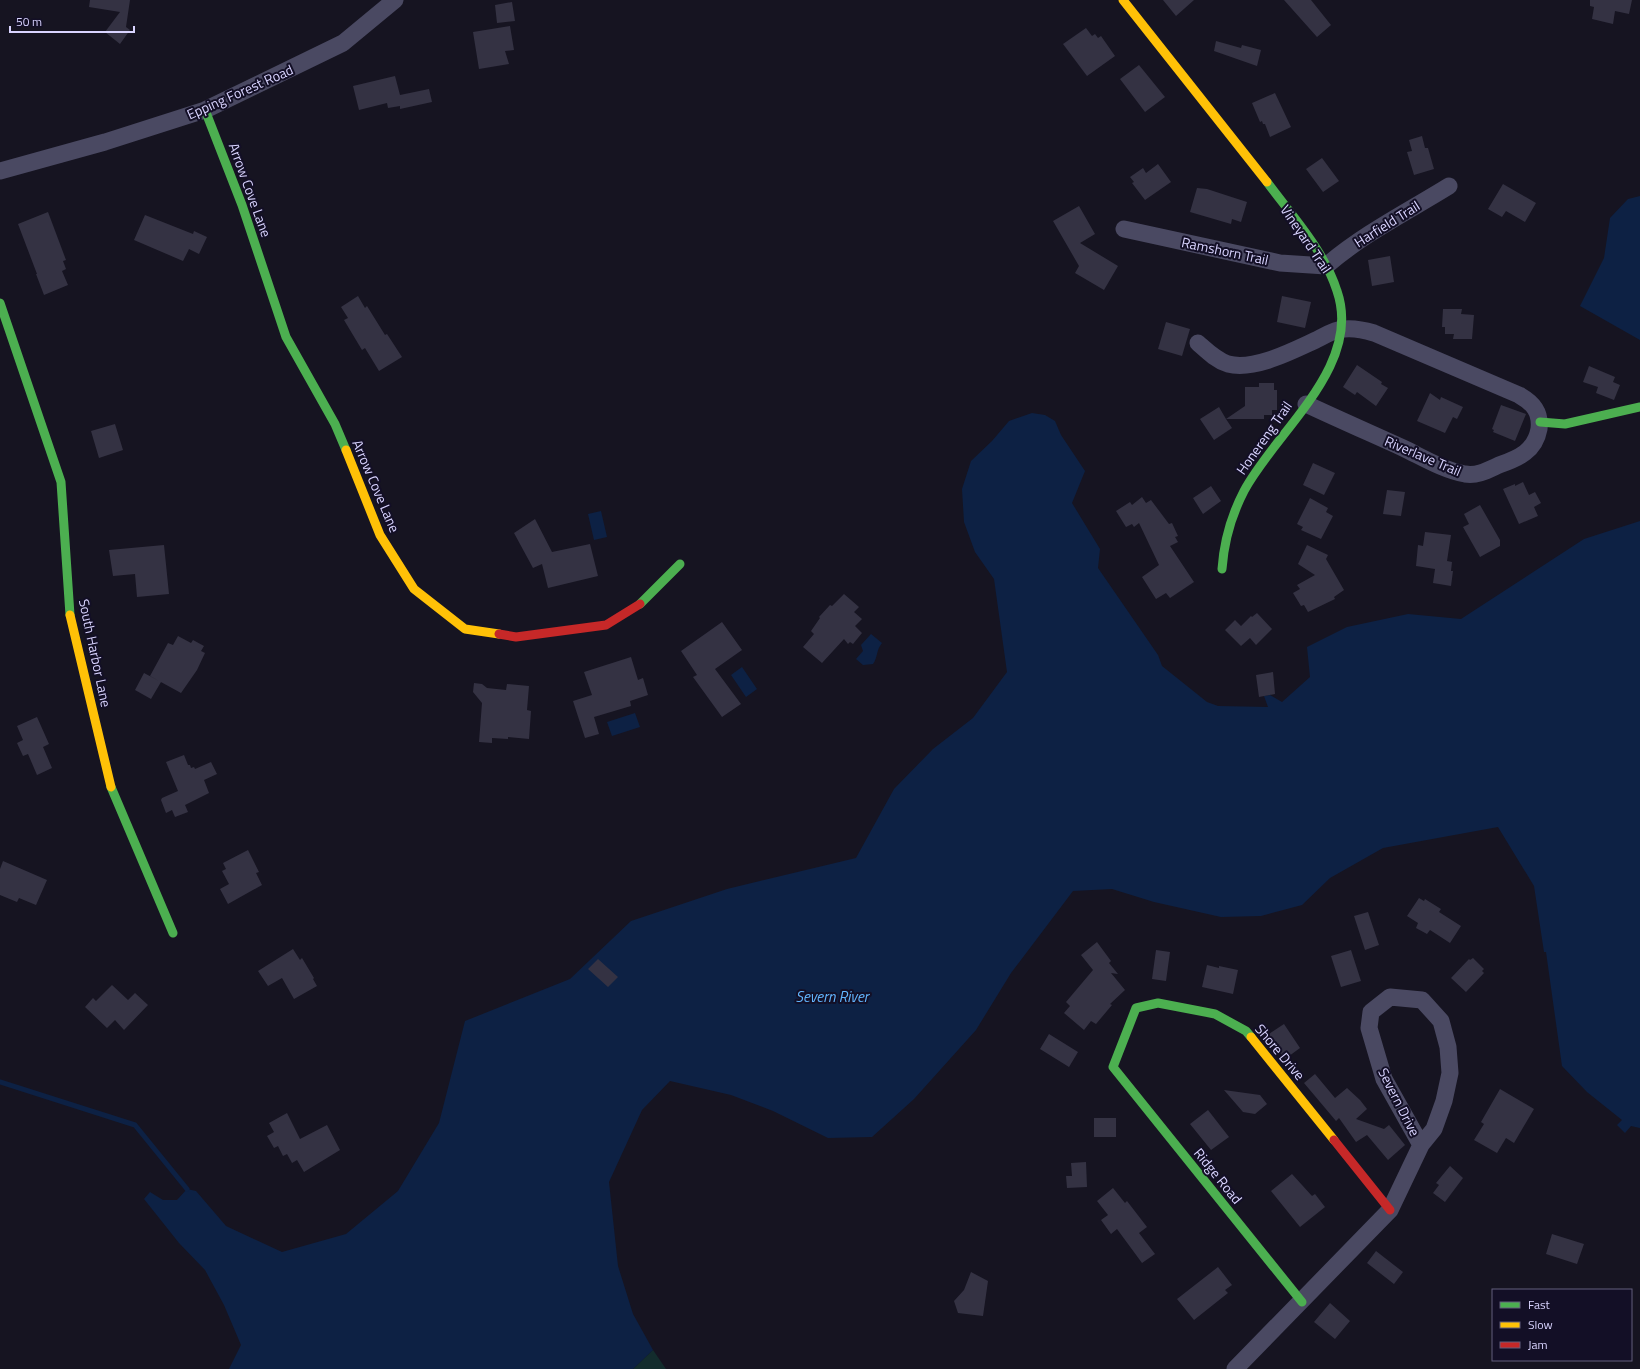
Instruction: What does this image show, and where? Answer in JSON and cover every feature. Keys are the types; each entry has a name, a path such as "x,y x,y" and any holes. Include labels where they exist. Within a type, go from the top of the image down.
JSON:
{"street":[{"name":"Epping Forest Road","path":"0,171 106,142 205,110 343,43 395,0"},
{"name":"Vineyard Trail","path":"1123,0 1156,38 1197,94 1316,248 1336,285 1341,303 1342,329"},
{"name":"Arrow Cove Lane","path":"205,110 242,205 286,337 335,424 380,535 414,589 465,629 516,637 606,625 638,606 680,564"},
{"name":"Harfield Trail","path":"1326,266 1365,237 1449,186"},
{"name":"Ramshorn Trail","path":"1124,229 1280,263 1326,266"},
{"name":"South Harbor Lane","path":"0,303 61,482 70,614 110,785 173,933"},
{"path":"1198,343 1221,361 1237,365 1269,360 1342,329 1358,329 1374,333 1519,395 1527,400 1537,411 1540,422 1555,424 1576,422 1640,407"},
{"name":"Honereng Trail","path":"1222,569 1227,532 1242,494 1318,387 1330,366 1340,342 1342,329"},
{"name":"Riverlave Trail","path":"1306,404 1434,462 1466,474 1484,472 1511,462 1524,455 1535,442 1540,422"},
{"name":"Severn Drive","path":"1235,1369 1302,1302 1390,1210 1422,1145 1434,1129 1444,1101 1450,1073 1448,1047 1441,1021 1422,1000 1390,997 1371,1012 1369,1028 1384,1079 1422,1145"},
{"name":"Shore Drive","path":"1113,1067 1136,1008 1158,1003 1215,1014 1246,1031 1390,1210"},
{"name":"Ridge Road","path":"1113,1067 1302,1302"}],"green space":[{"path":"653,1350 666,1369 633,1369"}],"water":[{"path":"1640,196 1640,340 1580,306 1604,258 1610,218 1628,199"},
{"name":"Severn River","path":"1032,413 1045,415 1055,421 1061,435 1085,471 1072,503 1100,549 1098,568 1158,655 1162,666 1207,702 1218,706 1268,707 1264,696 1270,695 1282,702 1310,677 1307,647 1347,627 1408,614 1461,619 1584,539 1640,521 1640,1128 1631,1126 1625,1133 1617,1125 1622,1120 1587,1092 1562,1066 1546,952 1544,952 1534,886 1498,827 1383,848 1330,878 1302,905 1261,916 1221,917 1154,902 1112,889 1073,891 1011,973 976,1030 914,1099 872,1137 828,1138 773,1111 731,1095 670,1081 642,1110 609,1182 618,1266 633,1314 653,1350 633,1369 229,1369 241,1345 224,1305 205,1270 179,1243 144,1199 150,1192 163,1200 177,1200 187,1189 196,1191 226,1226 282,1252 346,1234 398,1191 439,1123 465,1021 570,979 631,921 727,889 856,858 894,789 933,749 973,718 1007,672 994,579 975,552 964,522 962,489 971,461 992,441 1009,421"},
{"path":"601,511 607,537 594,540 588,514"},
{"path":"871,634 882,643 873,664 863,665 856,659 863,651 861,645"},
{"path":"742,667 757,689 746,697 731,675"},
{"path":"635,713 640,727 612,736 607,722"}],"building":[{"path":"90,0 130,0 126,27 130,30 120,44 105,32 120,12 89,7"},
{"path":"1163,0 1194,0 1176,16"},
{"path":"1284,0 1311,0 1331,25 1317,37"},
{"path":"1590,0 1632,0 1629,14 1615,11 1613,24 1592,19 1594,7 1590,6"},
{"path":"512,2 515,21 497,23 495,5"},
{"path":"510,26 514,50 505,51 509,64 479,69 473,32"},
{"path":"1086,28 1092,36 1095,34 1098,38 1101,36 1115,56 1087,76 1063,44"},
{"path":"1216,41 1241,48 1242,45 1261,50 1257,66 1214,51"},
{"path":"1139,65 1165,97 1145,112 1120,79"},
{"path":"395,76 400,95 429,89 432,102 400,109 400,106 388,108 387,103 359,110 353,86"},
{"path":"1275,93 1291,127 1270,137 1265,124 1263,124 1262,121 1260,122 1252,103"},
{"path":"1422,136 1425,148 1428,148 1434,169 1414,175 1407,152 1412,151 1409,140"},
{"path":"1322,158 1339,181 1323,192 1306,169"},
{"path":"1158,164 1171,182 1145,200 1132,183 1134,182 1130,177 1143,168 1146,173"},
{"path":"1503,184 1536,203 1525,222 1506,211 1502,217 1488,209"},
{"path":"1197,188 1207,189 1247,202 1241,222 1232,219 1231,224 1190,212"},
{"path":"1079,206 1095,234 1080,243 1118,266 1104,290 1075,273 1079,266 1053,221"},
{"path":"48,212 66,260 63,261 66,269 62,271 68,285 44,295 18,224"},
{"path":"145,215 193,234 194,231 207,237 199,254 189,249 183,261 134,240"},
{"path":"1390,256 1394,282 1372,286 1368,260"},
{"path":"358,296 365,308 367,306 385,335 387,334 402,357 379,371 365,348 362,350 344,320 348,318 341,307"},
{"path":"1282,296 1311,302 1305,328 1277,322"},
{"path":"1443,309 1462,309 1461,314 1474,315 1472,339 1453,339 1454,334 1445,334 1445,327 1442,327"},
{"path":"1166,322 1190,329 1182,356 1158,349"},
{"path":"1357,365 1382,382 1381,384 1388,388 1376,406 1357,392 1355,395 1343,387"},
{"path":"1589,366 1615,377 1613,382 1620,385 1614,400 1596,393 1598,387 1583,382"},
{"path":"1259,383 1274,383 1274,390 1277,390 1277,410 1272,410 1272,415 1264,415 1264,419 1226,419 1245,406 1245,387 1259,387"},
{"path":"1430,393 1440,400 1441,397 1463,407 1457,419 1453,417 1445,433 1417,421"},
{"path":"1501,405 1526,414 1515,441 1493,432 1494,430 1492,429"},
{"path":"1219,407 1232,428 1214,440 1200,419"},
{"path":"115,424 123,450 99,458 91,431"},
{"path":"1313,463 1335,473 1324,495 1303,485"},
{"path":"1523,482 1529,495 1535,492 1541,503 1534,507 1538,516 1519,524 1503,489"},
{"path":"1211,486 1221,501 1203,514 1193,498"},
{"path":"1387,490 1405,492 1401,516 1383,514"},
{"path":"1142,497 1146,503 1151,500 1169,524 1172,523 1178,536 1175,537 1178,542 1170,546 1194,582 1170,598 1166,593 1156,599 1142,577 1159,565 1139,523 1134,527 1132,524 1126,527 1116,511 1130,502 1132,505"},
{"path":"1310,498 1328,508 1326,512 1333,516 1321,539 1301,530 1303,527 1297,524"},
{"path":"1480,505 1500,540 1500,546 1480,557 1463,527 1469,524 1464,514"},
{"path":"535,519 552,552 590,544 598,576 548,588 542,564 533,568 514,533"},
{"path":"1425,532 1451,535 1447,561 1452,562 1451,571 1453,571 1451,586 1433,583 1435,569 1416,566 1418,545 1423,546"},
{"path":"164,545 169,594 137,597 135,574 113,576 109,550"},
{"path":"1307,545 1328,555 1326,559 1344,590 1334,597 1335,599 1308,612 1304,605 1301,606 1293,593 1300,589 1297,585 1315,575 1298,564"},
{"path":"844,594 859,607 854,612 862,619 855,626 862,633 853,644 850,642 848,644 844,639 822,663 803,647 814,634 811,631 820,618 819,617 830,605 832,606"},
{"path":"1257,613 1272,629 1256,645 1250,638 1241,646 1225,630 1235,620 1241,626 1251,616 1252,617"},
{"path":"722,622 742,650 715,669 741,704 722,717 693,677 697,675 681,651"},
{"path":"178,636 191,643 193,640 204,646 201,651 205,653 197,670 181,693 150,676 168,643 173,645"},
{"path":"631,657 638,680 643,678 648,695 630,701 631,706 594,717 599,734 585,738 573,701 592,695 584,672"},
{"path":"1273,672 1275,694 1259,697 1256,675"},
{"path":"144,673 161,682 151,699 135,690"},
{"path":"474,683 482,684 487,688 506,690 507,684 529,686 527,710 531,711 529,739 508,737 508,739 492,738 492,743 479,742 482,703 473,692"},
{"path":"37,717 49,744 43,747 52,768 37,775 28,754 23,756 17,743 23,740 17,726"},
{"path":"184,755 188,765 190,765 191,768 194,767 195,769 211,762 217,774 204,780 209,793 185,805 188,812 175,817 172,810 166,813 161,800 162,798 178,791 166,762"},
{"path":"248,850 259,872 256,873 262,885 228,904 220,889 229,884 222,871 226,869 223,863"},
{"path":"3,861 47,880 36,905 19,898 17,902 0,895 0,869"},
{"path":"1419,898 1424,901 1425,899 1441,909 1439,912 1461,926 1450,943 1430,930 1427,934 1416,928 1418,923 1407,916"},
{"path":"1368,912 1379,945 1365,950 1354,916"},
{"path":"1097,942 1111,961 1109,963 1118,974 1111,973 1125,990 1110,1004 1112,1005 1096,1024 1091,1021 1084,1030 1064,1013 1070,1006 1066,1002 1093,970 1081,955"},
{"path":"293,949 300,960 302,958 317,986 294,999 282,978 268,986 258,971"},
{"path":"1156,950 1170,952 1166,981 1152,979"},
{"path":"1351,950 1361,981 1341,987 1331,956"},
{"path":"1473,958 1484,969 1482,971 1484,973 1466,992 1451,978 1469,959 1470,960"},
{"path":"598,959 618,977 608,987 588,969"},
{"path":"1207,965 1238,970 1233,994 1202,987"},
{"path":"112,985 128,1000 135,993 148,1005 124,1030 115,1020 107,1028 85,1007 93,998 96,1001"},
{"path":"1284,1024 1300,1048 1285,1059 1266,1036"},
{"path":"1049,1034 1078,1052 1069,1067 1040,1049"},
{"path":"1315,1074 1335,1098 1347,1088 1360,1100 1367,1109 1356,1119 1384,1129 1389,1125 1405,1145 1388,1160 1367,1135 1356,1142 1339,1118 1336,1121 1304,1083"},
{"path":"1500,1089 1534,1109 1514,1143 1506,1138 1497,1153 1474,1140 1484,1124 1481,1122"},
{"path":"1224,1090 1260,1095 1267,1104 1255,1114 1243,1112"},
{"path":"1208,1110 1229,1137 1211,1150 1190,1124"},
{"path":"287,1113 300,1139 327,1125 340,1150 304,1172 297,1160 292,1163 287,1154 283,1156 278,1146 274,1148 267,1136 274,1132 269,1123"},
{"path":"1094,1118 1116,1118 1116,1137 1094,1137"},
{"path":"1086,1162 1087,1187 1067,1188 1066,1176 1072,1176 1071,1163"},
{"path":"1450,1166 1463,1178 1445,1202 1433,1193 1439,1185 1436,1183"},
{"path":"1292,1174 1312,1196 1315,1194 1325,1207 1300,1227 1271,1191"},
{"path":"1113,1188 1125,1203 1127,1201 1147,1227 1139,1233 1155,1254 1142,1263 1117,1229 1111,1234 1101,1220 1108,1215 1097,1201"},
{"path":"1552,1234 1584,1244 1577,1264 1546,1254"},
{"path":"1376,1251 1403,1272 1394,1284 1367,1263"},
{"path":"1218,1267 1232,1285 1225,1290 1228,1293 1194,1320 1177,1299"},
{"path":"971,1272 988,1281 983,1316 958,1313 954,1301 964,1290"},
{"path":"1330,1303 1350,1321 1335,1339 1314,1322"}],"waterway":[{"path":"0,1082 135,1125 187,1189"}],"traffic: fast":[{"path":"205,110 242,205 286,337 335,424 346,450"},
{"path":"1222,569 1224,549 1239,500 1258,468 1312,397 1327,371 1338,345 1342,319 1337,291 1324,261 1316,247 1267,182"},
{"path":"0,303 61,482 70,615"},
{"path":"1540,422 1565,424 1640,407"},
{"path":"640,604 680,564"},
{"path":"111,787 173,933"},
{"path":"1251,1037 1246,1031 1215,1014 1158,1003 1136,1008 1113,1067 1302,1302"}],"traffic: slow":[{"path":"1123,0 1267,182"},
{"path":"346,450 380,535 414,589 465,629 499,634"},
{"path":"70,615 111,787"},
{"path":"1251,1037 1334,1140"}],"traffic: jam":[{"path":"499,634 516,637 606,625 640,604"},
{"path":"1334,1140 1390,1210"}]}
